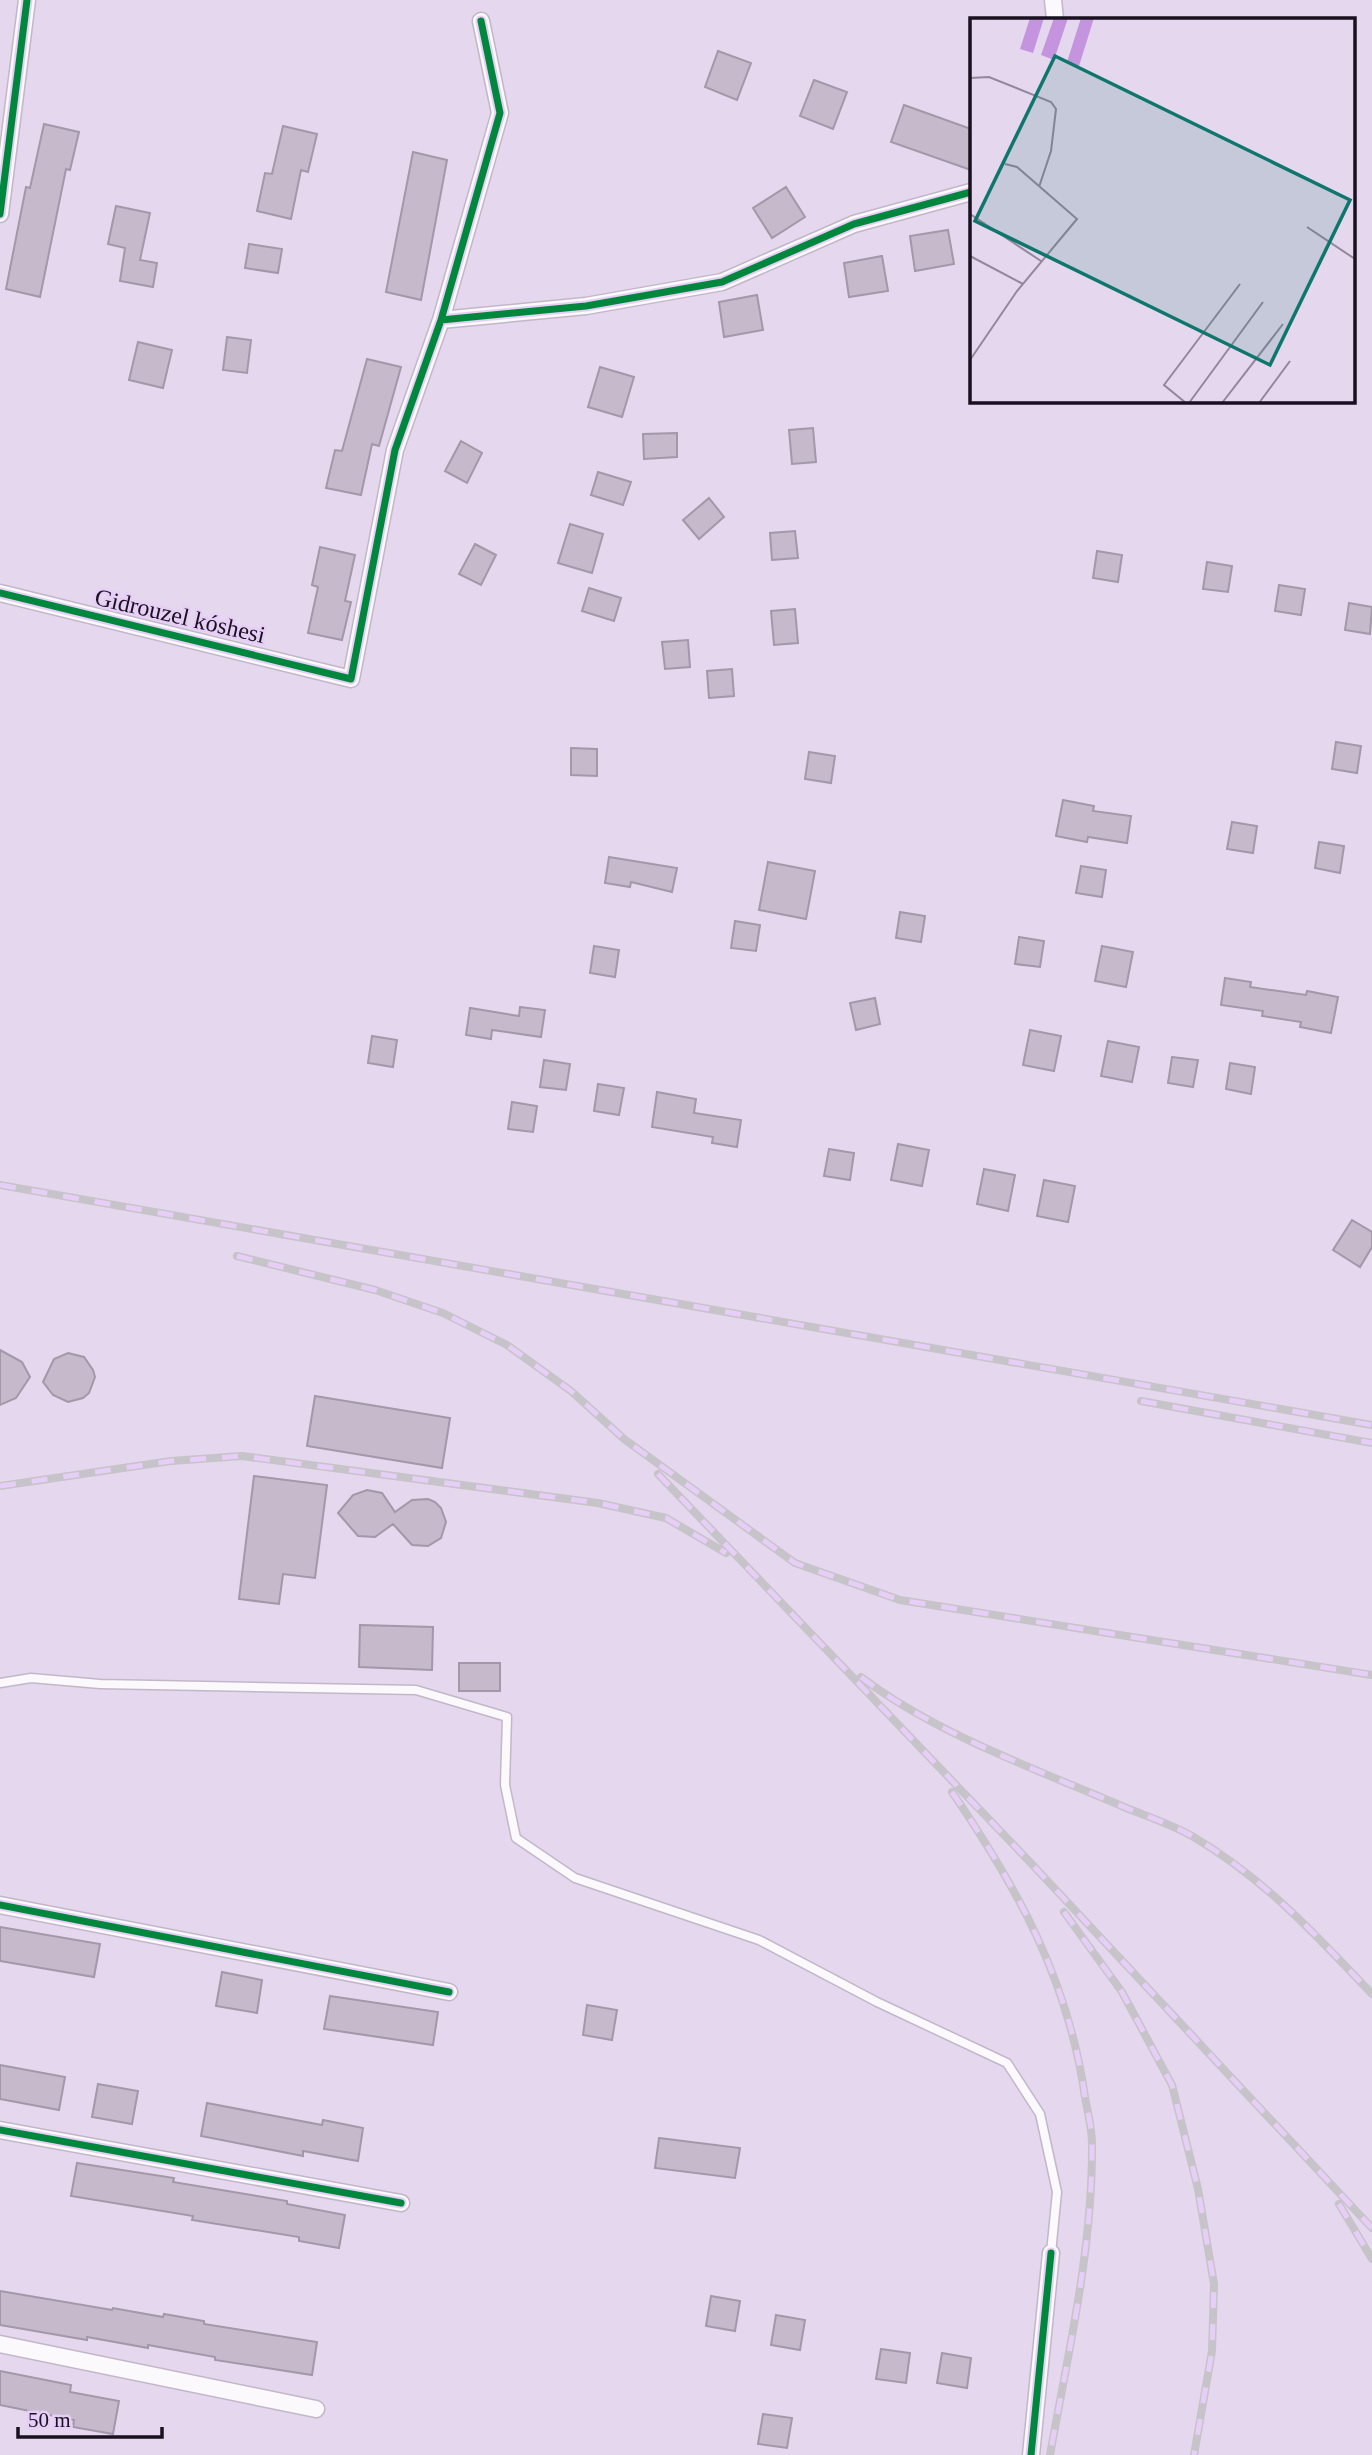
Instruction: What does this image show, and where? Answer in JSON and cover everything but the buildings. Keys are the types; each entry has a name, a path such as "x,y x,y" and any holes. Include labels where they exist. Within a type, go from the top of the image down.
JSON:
{"street":[{"path":"0,214 27,0"},
{"path":"1053,0 1055,18"},
{"path":"481,21 500,113 441,320 586,306 722,282 853,224 970,192"},
{"name":"Gidrouzel kóshesi","path":"0,593 351,679 395,450 441,320"},
{"path":"0,1905 449,1992"},
{"path":"0,2130 401,2203"},
{"path":"1031,2455 1051,2253"},
{"path":"0,2344 316,2409"}],"lane":[{"path":"0,1683 31,1678 100,1684 416,1690 507,1717 505,1785 516,1838 526,1845 575,1878 758,1940 877,2002 1007,2063 1040,2115 1057,2192 1051,2253"}],"railway":[{"path":"0,1185 1372,1425"},
{"path":"237,1256 375,1290 443,1313 507,1345 571,1391 624,1439 795,1563 900,1600 1372,1675"},
{"path":"1141,1401 1372,1443"},
{"path":"0,1486 171,1461 242,1456 598,1503 666,1518 726,1553"},
{"path":"658,1474 1028,1860 1372,2228"},
{"path":"861,1677 922,1716 988,1750 1192,1836 1266,1889 1372,1994"},
{"path":"952,1792 1019,1900 1053,1974 1077,2054 1091,2130 1088,2226 1050,2455"},
{"path":"1064,1912 1122,1992 1172,2085 1198,2189 1214,2284 1212,2351 1194,2455"},
{"path":"1339,2204 1372,2259"}],"cycle path":[{"path":"0,214 27,0"},
{"path":"0,593 351,679 395,450 441,320 500,113 481,21"},
{"path":"441,320 586,306 722,282 854,224 970,192"},
{"path":"0,1905 449,1992"},
{"path":"0,2130 401,2203"},
{"path":"1031,2455 1051,2253"}]}
